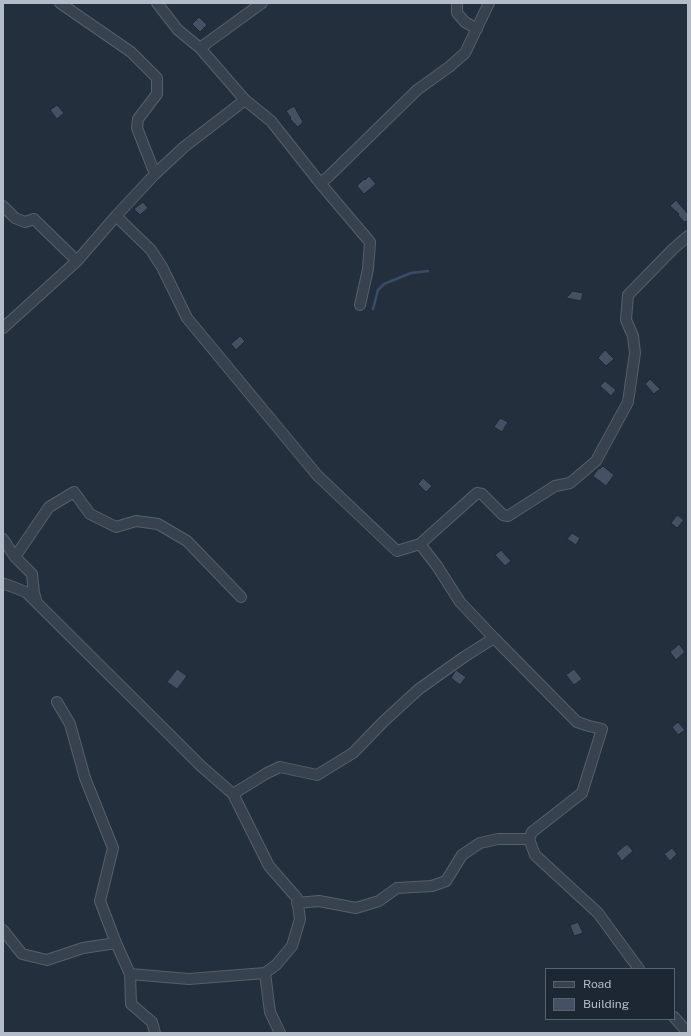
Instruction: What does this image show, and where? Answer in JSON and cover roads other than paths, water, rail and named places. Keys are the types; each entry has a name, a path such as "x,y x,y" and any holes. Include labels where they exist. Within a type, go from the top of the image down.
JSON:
{"street":[{"path":"60,3 131,52 157,78 157,94 138,120 137,128 155,174"},
{"path":"157,3 178,30 200,48 245,100 271,121 320,183 370,242 368,269 360,305"},
{"path":"200,48 262,3"},
{"path":"457,3 457,13 465,22 477,29"},
{"path":"320,183 328,177 417,90 449,67 465,53 489,3"},
{"path":"3,328 77,261 155,174 184,146 245,100"},
{"path":"3,206 15,218 25,222 34,219 77,261"},
{"path":"116,216 151,250 162,267 187,318 317,475 397,551 420,544 477,493 482,494 503,515 508,516 555,486 570,483 596,461 628,402 635,353 633,336 626,320 628,295 673,249 688,236"},
{"path":"15,557 49,507 74,492 90,514 116,527 136,521 158,524 187,541 241,597"},
{"path":"3,539 15,557 32,574 34,593 37,603"},
{"path":"420,544 437,566 460,602 494,638 577,722 602,729 582,793 532,832 529,839 535,855 598,913 638,968"},
{"path":"3,585 5,584 26,592 202,767 233,794 269,866 296,898 300,920 292,946 276,965 265,973 189,980 130,974"},
{"path":"233,794 267,773 280,767 317,775 353,753 384,720 419,689 494,638"},
{"path":"57,702 70,724 85,778 113,848 100,901 130,974 131,1004 152,1022 155,1033"},
{"path":"297,903 320,901 356,908 378,901 397,888 432,886 446,881 462,855 480,843 498,839 529,839"},
{"path":"3,930 22,954 47,960 82,948 116,943"},
{"path":"265,973 270,1012 280,1033"},
{"path":"675,1018 688,1033"}],"waterway":[{"path":"373,309 378,290 384,284 411,273 428,271"}]}
